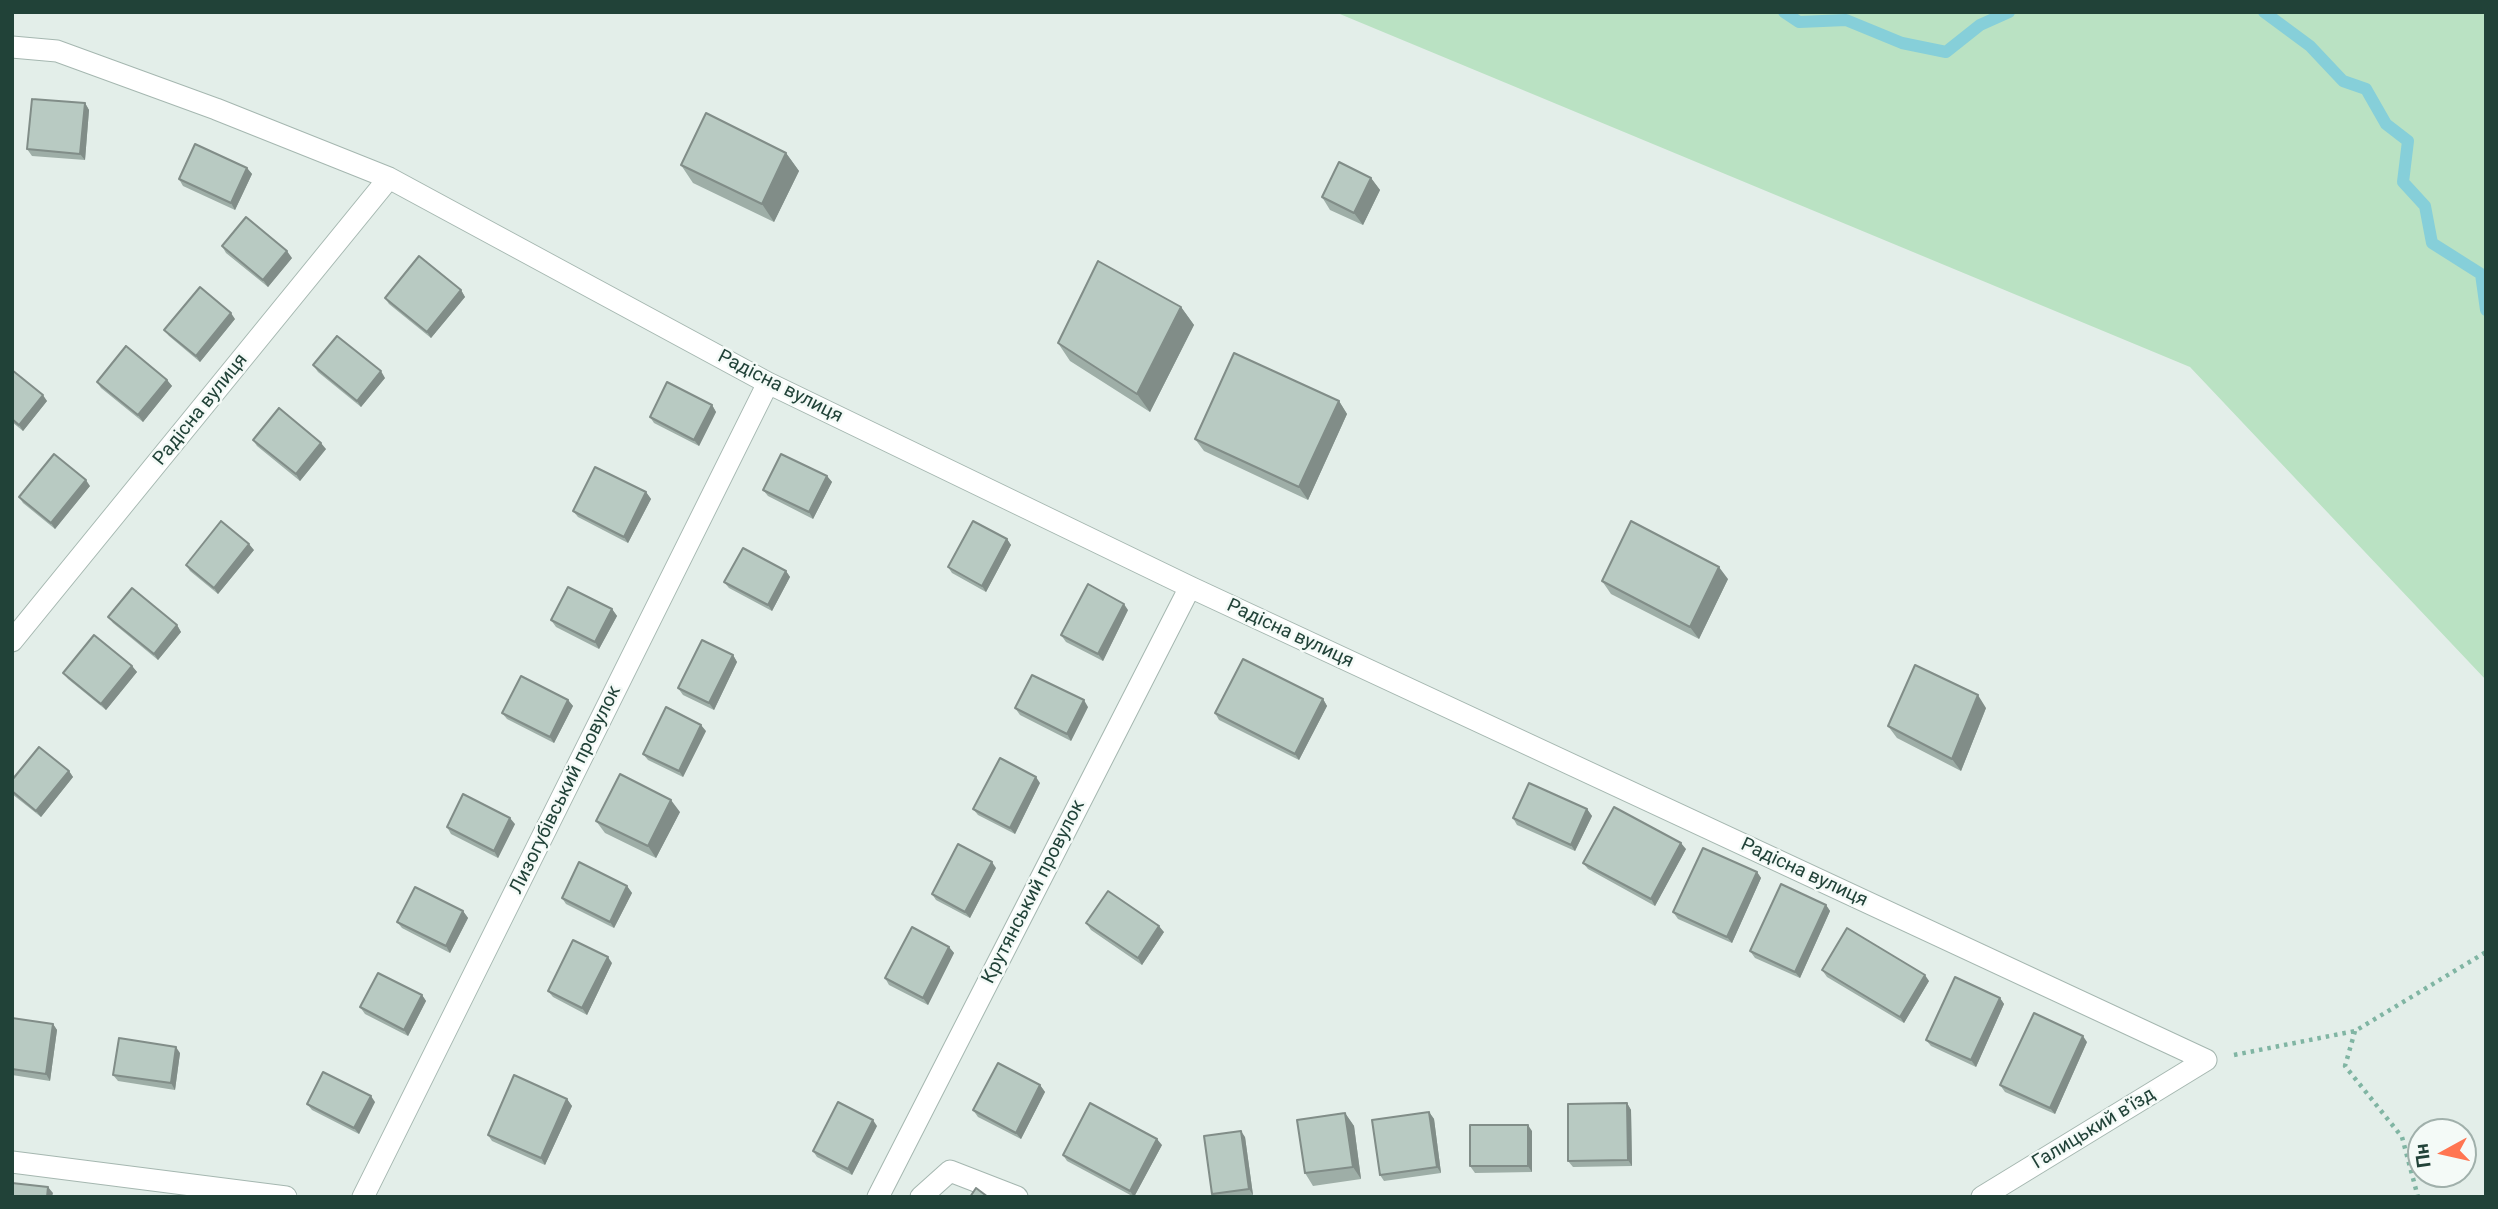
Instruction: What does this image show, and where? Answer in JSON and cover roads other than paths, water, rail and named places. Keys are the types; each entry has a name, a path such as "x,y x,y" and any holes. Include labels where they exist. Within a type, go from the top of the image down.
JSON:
{"street":[{"name":"Радісна вулиця","path":"12,47 57,51 216,109 389,178 768,383 1190,587 2206,1060"},
{"name":"Радісна вулиця","path":"12,641 389,178"},
{"name":"Лизогубівський провулок","path":"363,1197 768,383"},
{"name":"Крутянський провулок","path":"878,1197 1190,587"},
{"name":"Галицький в'їзд","path":"1982,1197 2206,1060"},
{"path":"12,1162 285,1197"},
{"path":"921,1197 950,1171 1017,1197"}],"waterway":[{"path":"1784,12 1799,22 1846,20 1902,43 1946,52 1980,25 2009,12"},
{"path":"2264,12 2310,46 2343,81 2366,89 2386,124 2408,141 2403,182 2425,206 2432,243 2481,274 2486,310"}]}
